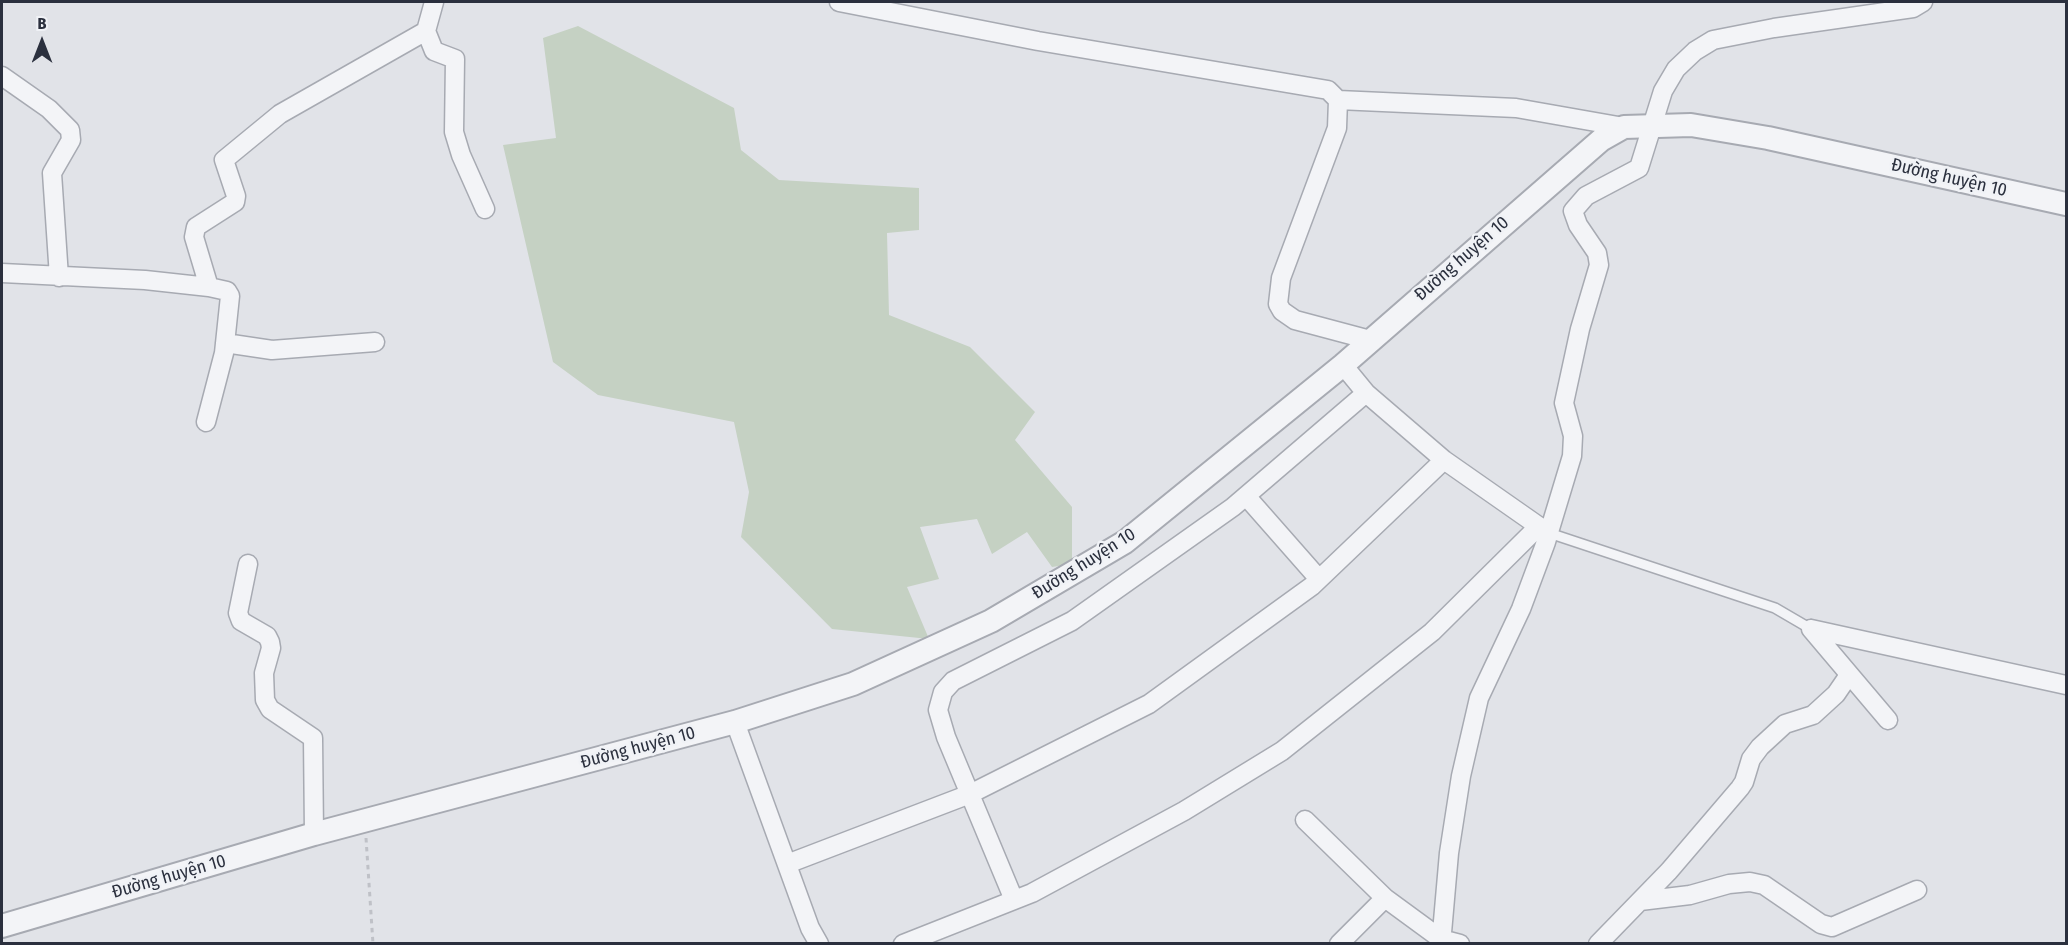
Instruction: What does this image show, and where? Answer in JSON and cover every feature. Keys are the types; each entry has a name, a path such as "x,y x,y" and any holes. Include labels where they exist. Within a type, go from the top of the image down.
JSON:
{"street":[{"path":"434,2 426,31 434,51 455,59 454,132 461,155 485,209"},
{"path":"839,2 1038,41 1328,90 1338,100 1340,112 1332,143 1281,278 1278,304 1295,320 1370,340"},
{"path":"1441,941 1449,853 1461,776 1479,698 1521,609 1544,530 1574,445 1564,403 1580,329 1599,265 1597,253 1578,225 1573,211 1586,196 1640,168 1651,124 1663,91 1676,69 1695,51 1713,40 1774,28 1913,8 1923,2"},
{"path":"209,287 194,237 196,227 235,202 236,196 224,166 227,155 280,114 426,31"},
{"path":"2,76 49,109 70,130 70,140 52,173 58,277"},
{"path":"1338,100 1516,108 1624,127"},
{"name":"Đường huyện 10","path":"2,926 314,834 735,722 853,684 1002,615 1125,542 1343,365 1601,140 1624,127 1651,124 1691,125 1768,138 2067,204"},
{"path":"2,273 145,280 209,287 229,294 225,343 206,422"},
{"path":"225,343 272,350 375,342"},
{"path":"1343,365 1366,393 1444,460 1544,530"},
{"path":"1014,900 938,710 944,692 953,681 1072,621 1246,495 1366,393"},
{"path":"787,864 970,794 1149,704 1319,579 1444,460"},
{"path":"1246,495 1319,579"},
{"path":"903,944 1014,900 1184,811 1282,751 1432,632 1544,530"},
{"path":"248,564 238,613 241,621 267,636 270,642 271,648 264,673 265,700 270,709 314,738 314,834"},
{"path":"1811,629 1887,720"},
{"path":"1811,629 2067,685"},
{"path":"1598,944 1669,871 1740,788 1744,782 1750,759 1760,747 1785,724 1813,715 1836,694 1849,675"},
{"path":"735,722 810,927 819,944"},
{"path":"1305,820 1385,898 1441,941 1460,944"},
{"path":"1640,901 1690,895 1729,884 1750,882 1764,885 1821,924 1832,927 1917,890"},
{"path":"1339,944 1385,898"}],"lane":[{"path":"1544,530 1775,608 1811,629"}],"path":[{"path":"365,821 373,944"}],"green space":[{"path":"578,26 734,108 741,150 779,180 919,188 919,230 887,233 889,315 970,347 1035,412 1015,440 1072,507 1072,564 1052,567 1027,532 992,554 977,519 920,527 939,579 907,587 929,639 832,629 741,537 749,492 734,422 598,395 553,362 503,145 556,138 543,38"}]}
